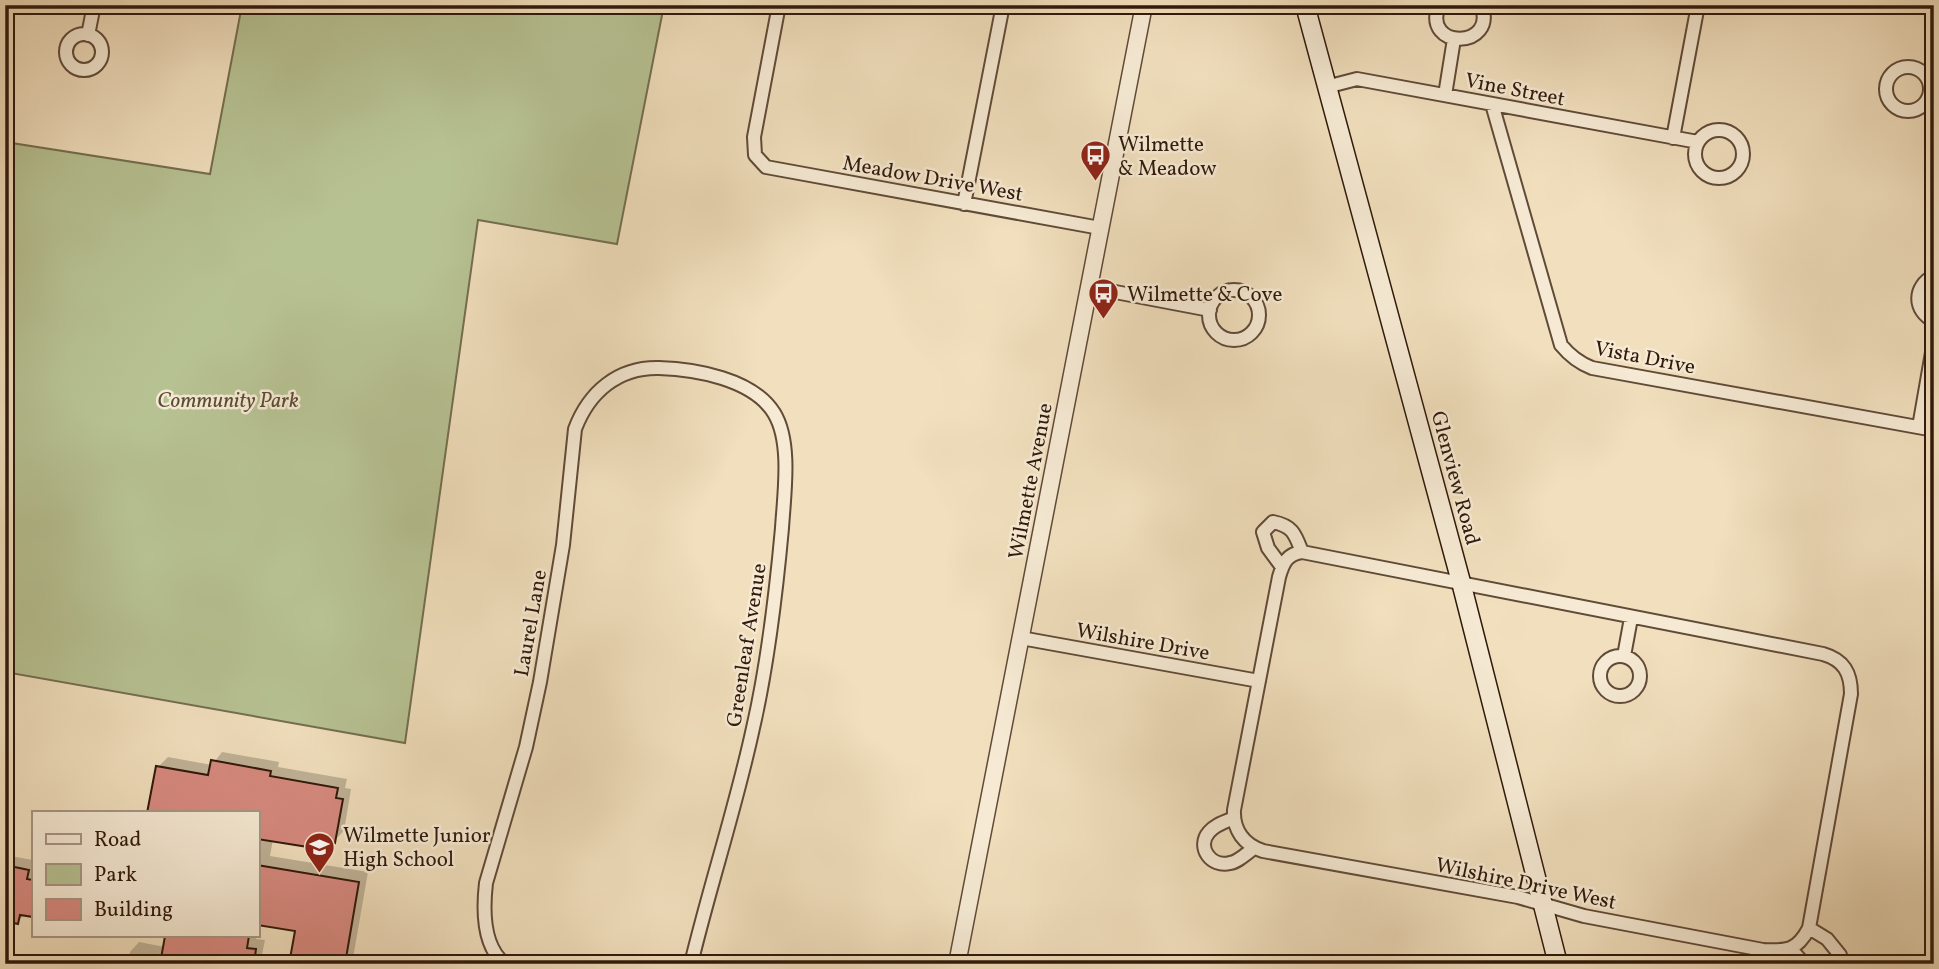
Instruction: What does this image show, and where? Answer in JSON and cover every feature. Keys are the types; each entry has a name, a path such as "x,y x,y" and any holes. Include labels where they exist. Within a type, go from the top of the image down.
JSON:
{"main road":[{"name":"Glenview Road","path":"1305,5 1461,582 1558,964"}],"street":[{"path":"88,35 94,5"},
{"name":"Meadow Drive West","path":"779,5 754,137 755,155 766,167 1100,228"},
{"path":"964,204 1003,5"},
{"name":"Wilmette Avenue","path":"957,964 1144,5"},
{"path":"1439,5 1436,17 1441,31 1454,39 1462,40 1476,33 1483,19 1481,5"},
{"path":"1673,138 1698,5"},
{"path":"1445,95 1454,39"},
{"name":"Vine Street","path":"1326,87 1357,79 1698,142"},
{"name":"Vista Drive","path":"1492,104 1561,345 1581,364 1934,430"},
{"path":"1934,276 1922,284 1918,300 1923,314 1934,321"},
{"path":"1089,287 1210,310"},
{"path":"1232,290 1240,291 1253,299 1259,314 1258,321 1249,335 1233,340 1224,338 1212,327 1210,310 1218,297 1232,290"},
{"path":"1919,427 1934,341"},
{"name":"Laurel Lane","path":"505,964 499,959 485,925 486,883 526,747 540,682 563,545 575,429 590,401 613,379 642,369 659,368 700,374"},
{"name":"Greenleaf Avenue","path":"691,964 754,727 773,610 785,462 782,436 775,414 765,402 734,383 700,374"},
{"path":"1282,567 1268,548 1263,532 1273,522 1284,524 1295,533 1302,552"},
{"path":"1234,818 1216,825 1207,834 1203,845 1207,857 1218,863 1231,863 1254,848 1241,837 1234,818 1282,567 1293,553 1302,552 1461,582 1631,618 1823,654 1839,661 1849,675 1851,694 1809,928 1799,943 1791,949 1804,964"},
{"path":"1624,656 1631,618"},
{"name":"Wilshire Drive","path":"1021,638 1259,681"},
{"name":"Wilshire Drive West","path":"1254,848 1763,950 1791,949"},
{"path":"1809,928 1827,939 1840,955 1836,964"}],"green space":[{"name":"Community Park","path":"242,5 664,5 617,244 478,220 405,743 5,672 5,142 210,174"}],"building":[{"path":"211,760 271,771 270,776 338,788 336,798 343,799 335,843 328,841 327,850 259,839 259,811 147,811 156,766 208,775"},
{"path":"5,865 29,870 27,879 32,880 32,917 20,915 18,924 5,921"},
{"path":"259,865 359,882 345,964 289,964 295,931 259,925"},
{"path":"165,937 249,937 247,948 256,949 254,964 160,964"}],"place":[{"name":"Wilmette & Meadow","path":"1095,183"},
{"name":"Wilmette & Cove","path":"1104,321"},
{"name":"Wilmette Junior High School","path":"320,874"}]}
